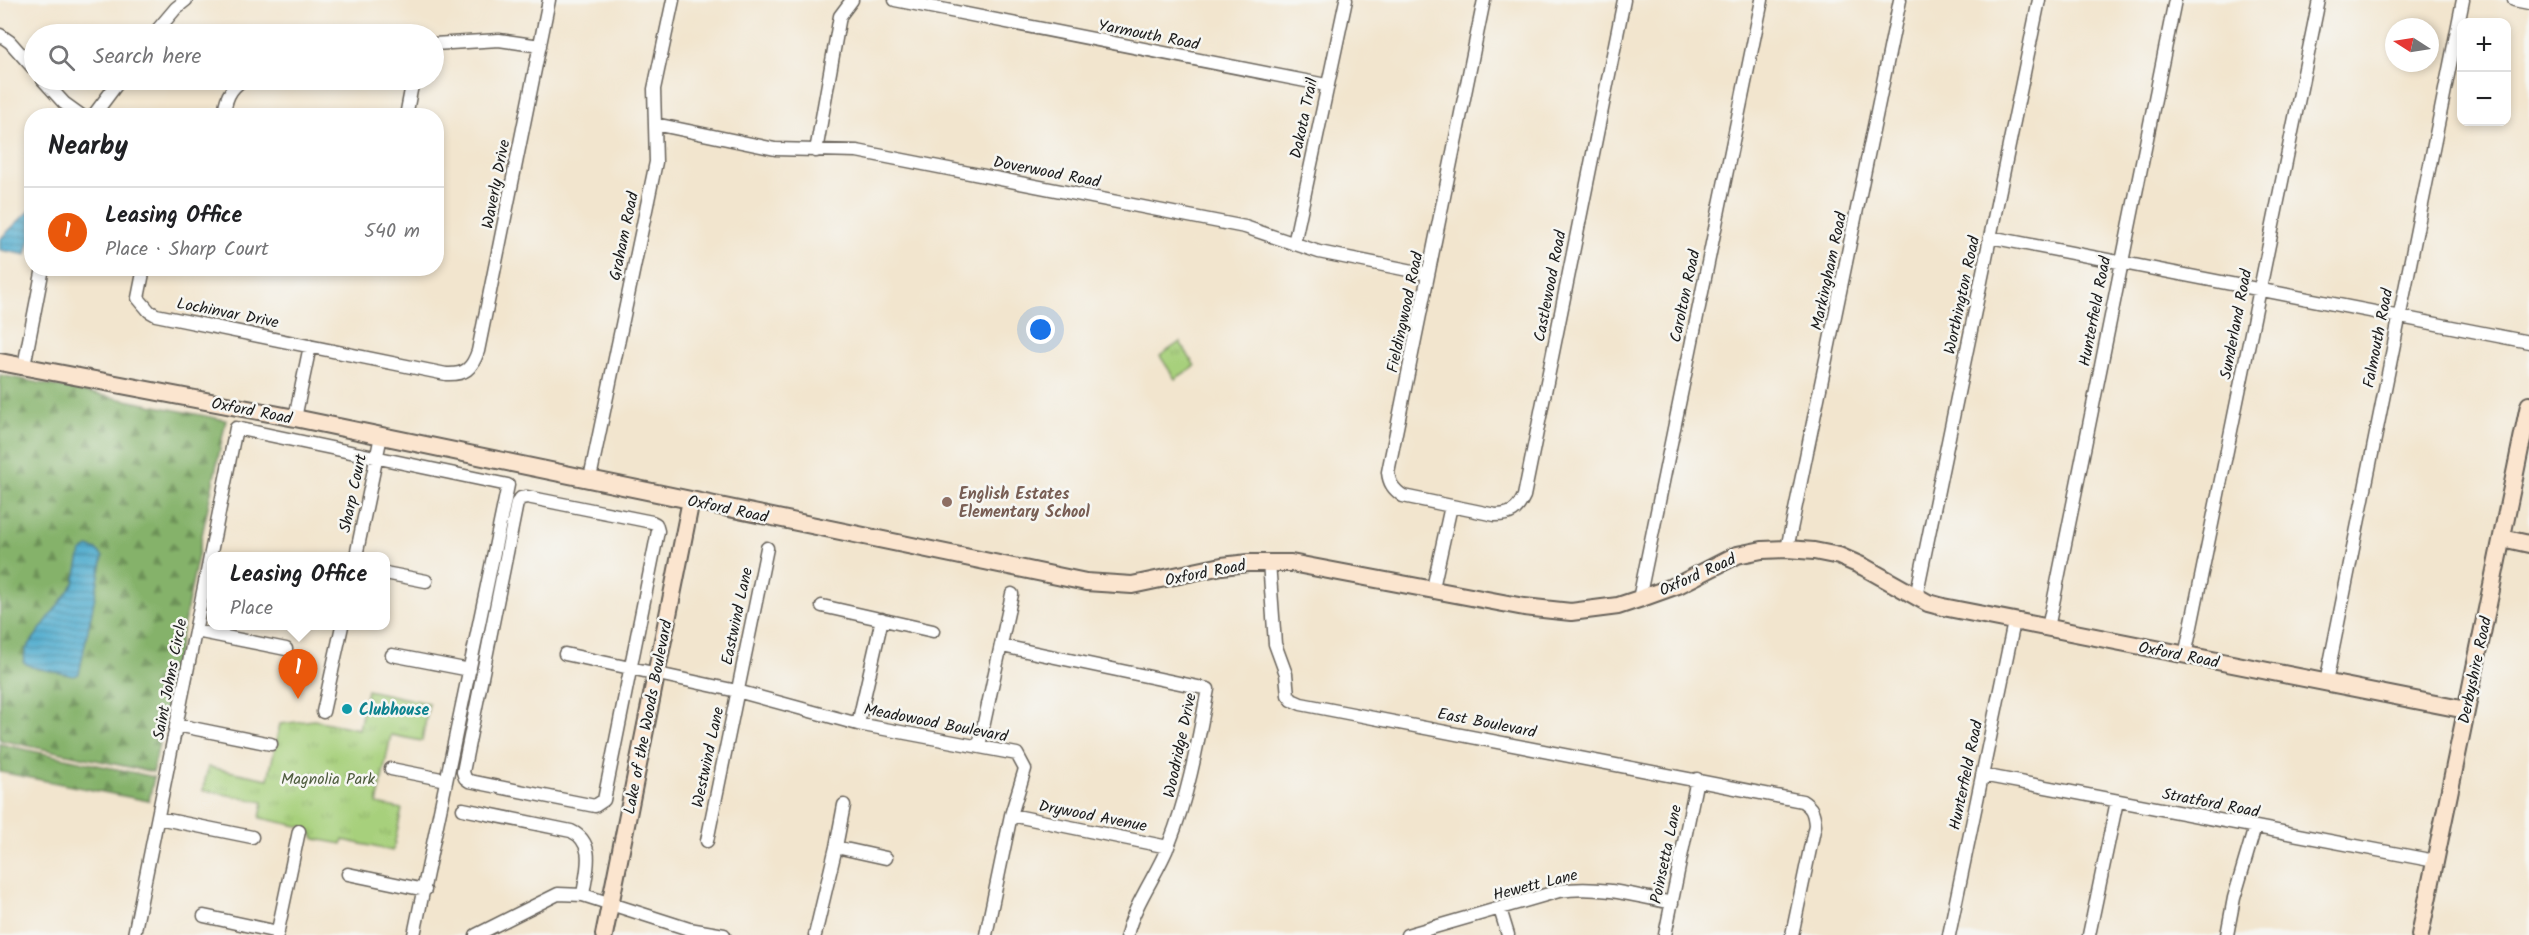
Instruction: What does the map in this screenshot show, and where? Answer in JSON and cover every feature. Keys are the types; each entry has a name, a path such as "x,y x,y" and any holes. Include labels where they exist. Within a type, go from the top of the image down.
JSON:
{"street":[{"path":"162,24 186,0"},
{"name":"Waverly Drive","path":"467,371 474,363 478,351 549,0"},
{"name":"Graham Road","path":"590,478 656,162 654,89 673,0"},
{"path":"816,151 840,16 852,0"},
{"name":"Yarmouth Road","path":"895,0 1326,86"},
{"name":"Dakota Trail","path":"1294,244 1346,0"},
{"name":"Fieldingwood Road","path":"1451,506 1403,495 1394,490 1388,472 1484,0"},
{"name":"Castlewood Road","path":"1451,506 1496,515 1508,515 1518,509 1524,496 1624,0"},
{"name":"Carolton Road","path":"1640,599 1762,0"},
{"name":"Markingham Road","path":"1787,549 1900,0"},
{"name":"Worthington Road","path":"1916,597 2039,0"},
{"name":"Hunterfield Road","path":"2048,628 2175,0"},
{"name":"Sunderland Road","path":"2185,656 2319,0"},
{"name":"Falmouth Road","path":"2326,683 2463,0"},
{"path":"2514,0 2529,3"},
{"path":"0,35 24,58"},
{"path":"444,43 499,40 540,46"},
{"path":"52,90 70,108"},
{"path":"99,108 112,90"},
{"path":"224,108 224,103 232,90"},
{"path":"408,108 411,90"},
{"name":"Doverwood Road","path":"655,124 775,149 857,151 902,159 1245,227 1319,252 1428,274"},
{"path":"1990,237 2529,342"},
{"path":"24,366 41,276"},
{"name":"Lochinvar Drive","path":"142,276 138,298 156,315 446,374 459,374 467,371"},
{"path":"295,418 310,346"},
{"name":"Oxford Road","path":"0,362 295,418 1063,578 1110,585 1147,584 1222,566 1269,562 1313,566 1524,607 1571,612 1610,607 1640,599 1678,585 1737,555 1762,550 1814,551 1839,556 1864,567 1916,597 1943,607 2466,710"},
{"name":"Derbyshire Road","path":"2420,935 2529,405"},
{"name":"Saint Johns Circle","path":"212,552 242,408"},
{"path":"236,428 508,485"},
{"name":"Sharp Court","path":"357,552 381,436"},
{"path":"414,935 513,464"},
{"path":"526,497 656,524 658,531 631,667 604,800 601,804 595,806 469,781 465,778 466,760 517,503 521,498 526,497"},
{"name":"Lake of the Woods Boulevard","path":"604,935 691,500"},
{"path":"1433,588 1451,506"},
{"path":"2502,538 2529,544"},
{"name":"Eastwind Lane","path":"737,691 767,548"},
{"name":"East Boulevard","path":"1269,562 1275,645 1286,674 1288,695 1292,700 1301,704 1802,801 1813,810 1815,825 1792,935"},
{"path":"390,574 426,581"},
{"name":"Saint Johns Circle","path":"134,935 207,575"},
{"path":"979,746 1012,594"},
{"path":"822,606 933,631"},
{"path":"858,724 882,619"},
{"name":"Hunterfield Road","path":"1949,935 2014,622"},
{"path":"323,712 341,630"},
{"path":"196,631 286,649"},
{"name":"Woodridge Drive","path":"1002,646 1208,689 1185,800 1168,847 1132,917 1127,935"},
{"name":"Westwind Lane","path":"565,654 737,691 707,841"},
{"path":"392,655 470,670"},
{"name":"Meadowood Boulevard","path":"737,691 858,724 1017,754 1025,769 1011,815 986,935"},
{"path":"177,725 272,744"},
{"path":"391,769 446,780"},
{"name":"Stratford Road","path":"1982,775 2435,861"},
{"name":"Poinsetta Lane","path":"1665,935 1697,779"},
{"path":"2089,935 2117,801"},
{"path":"815,935 836,847 843,805"},
{"path":"463,809 571,831 579,835 586,844 589,854 583,895"},
{"name":"Drywood Avenue","path":"1011,815 1168,847"},
{"path":"158,818 252,837"},
{"path":"2227,935 2234,898 2255,827"},
{"path":"204,916 278,934 299,831"},
{"path":"836,847 886,858"},
{"path":"348,874 424,890"},
{"name":"Hewett Lane","path":"1407,935 1579,888 1610,890 1672,903"},
{"path":"476,935 558,894 583,895 610,902 689,932 724,935"},
{"path":"1500,909 1508,935"}],"green space":[{"path":"1180,342 1195,366 1175,379 1160,356"},
{"path":"0,375 226,420 153,772 0,740"},
{"name":"Magnolia Park","path":"367,690 429,703 422,741 391,735 377,804 402,809 393,851 343,840 342,844 315,839 307,828 260,818 263,802 203,790 208,767 268,779 280,724 314,720 359,729"},
{"path":"0,744 154,777 149,801 0,772"}],"water":[{"path":"24,216 24,255 0,250 0,239"},
{"path":"88,547 97,550 103,557 79,674 74,676 32,667 23,662 26,649 74,583 81,552"}],"place":[{"name":"English Estates Elementary School","path":"947,502"},
{"name":"Leasing Office","path":"298,699"},
{"name":"Clubhouse","path":"347,709"}]}
